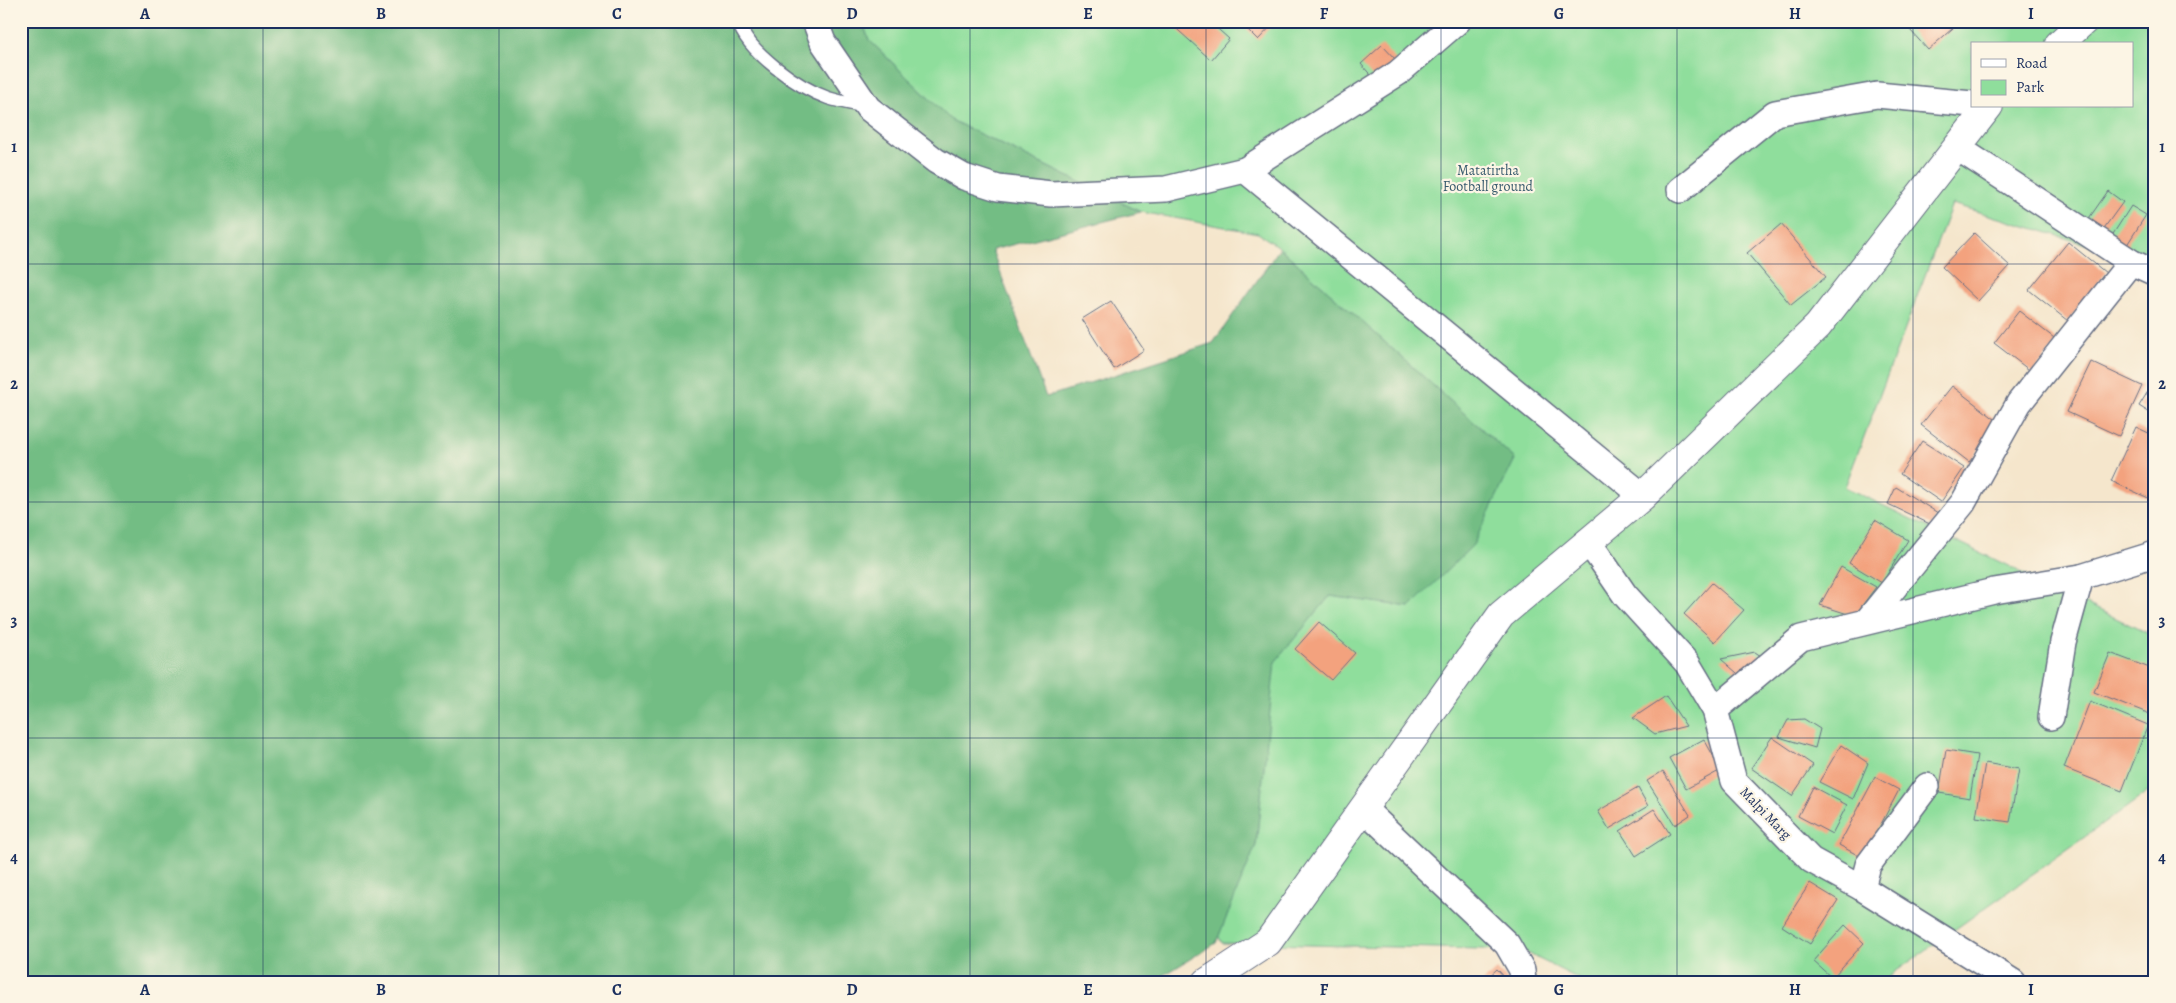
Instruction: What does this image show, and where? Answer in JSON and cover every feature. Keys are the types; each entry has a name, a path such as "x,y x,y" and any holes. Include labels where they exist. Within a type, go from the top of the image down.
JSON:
{"street":[{"path":"815,21 823,42 868,108 936,162 964,177 998,188 1051,194 1166,189 1245,170 1398,74 1458,21"},
{"path":"2060,42 2084,21"},
{"path":"1680,190 1775,113 1877,95 1971,104"},
{"path":"1207,982 1268,942 1501,615 1643,496 1818,326 1988,108"},
{"path":"1958,148 2131,262 2155,273"},
{"path":"1245,170 1643,496"},
{"path":"1867,621 1963,503 2019,403 2131,262"},
{"name":"Malpi Marg","path":"1588,541 1625,595 1687,663 1715,710 1734,781 1811,860 1862,888 2013,982"},
{"path":"1715,710 1801,638 1994,592 2081,577 2155,554"},
{"path":"2051,717 2063,642 2081,577"},
{"path":"1862,888 1868,865 1927,786"},
{"path":"1364,809 1507,944 1522,970 1522,982"}],"lane":[{"path":"738,21 754,49 768,62 827,98 868,108"}],"green space":[{"path":"21,21 862,21 869,40 951,120 1141,212 992,250 1046,397 1213,343 1280,248 1515,459 1473,545 1410,607 1330,596 1275,662 1256,845 1216,943 1153,982 21,982"},
{"name":"Matatirtha Football ground","path":"862,21 2155,21 2155,258 2132,258 1952,204 1845,487 2155,637 2155,787 1881,982 1585,982 1521,950 1222,943 1215,930 1256,845 1274,662 1330,596 1410,607 1515,459 1280,248 1258,233 1141,212 951,120 869,40"}],"building":[{"path":"1168,21 1209,21 1229,39 1211,60"},
{"path":"1239,21 1276,21 1258,40"},
{"path":"1902,21 1961,21 1928,50"},
{"path":"1382,45 1397,61 1375,80 1361,64"},
{"path":"2108,191 2123,202 2102,231 2087,221"},
{"path":"2131,206 2146,215 2123,251 2108,242"},
{"path":"1781,224 1826,277 1791,305 1747,253"},
{"path":"1974,233 2010,266 1978,301 1942,267"},
{"path":"2068,242 2106,273 2068,321 2029,290"},
{"path":"1111,301 1144,350 1114,369 1082,319"},
{"path":"2019,311 2058,341 2033,373 1994,343"},
{"path":"2091,362 2142,386 2119,436 2067,412"},
{"path":"2155,380 2155,416 2139,406"},
{"path":"1952,386 2000,423 1969,462 1921,425"},
{"path":"2136,427 2155,436 2155,501 2111,481"},
{"path":"1922,441 1964,468 1941,502 1900,474"},
{"path":"1896,487 1938,513 1932,525 1888,504"},
{"path":"1875,520 1908,540 1882,583 1849,563"},
{"path":"1841,567 1876,587 1854,616 1820,605"},
{"path":"1712,583 1744,610 1715,642 1684,614"},
{"path":"1319,622 1355,653 1331,680 1295,649"},
{"path":"1755,652 1764,658 1745,680 1721,659"},
{"path":"2110,653 2155,670 2155,716 2094,692"},
{"path":"1666,696 1686,726 1655,734 1633,718"},
{"path":"2090,701 2148,725 2122,791 2064,768"},
{"path":"1804,719 1820,729 1815,748 1779,737 1788,720"},
{"path":"1772,737 1813,765 1792,796 1751,768"},
{"path":"1704,739 1721,770 1686,789 1669,758"},
{"path":"1841,745 1868,763 1853,799 1819,782"},
{"path":"1946,750 1977,755 1970,798 1939,793"},
{"path":"1985,763 2019,769 2010,822 1976,817"},
{"path":"1663,771 1690,815 1675,825 1647,781"},
{"path":"1875,777 1899,790 1863,858 1839,845"},
{"path":"1813,787 1847,805 1832,834 1798,816"},
{"path":"1638,788 1648,806 1609,829 1598,811"},
{"path":"1654,809 1670,834 1636,856 1620,831"},
{"path":"1810,883 1838,900 1810,944 1782,926"},
{"path":"1845,925 1864,943 1832,978 1813,961"},
{"path":"1497,969 1509,982 1483,982"}]}
